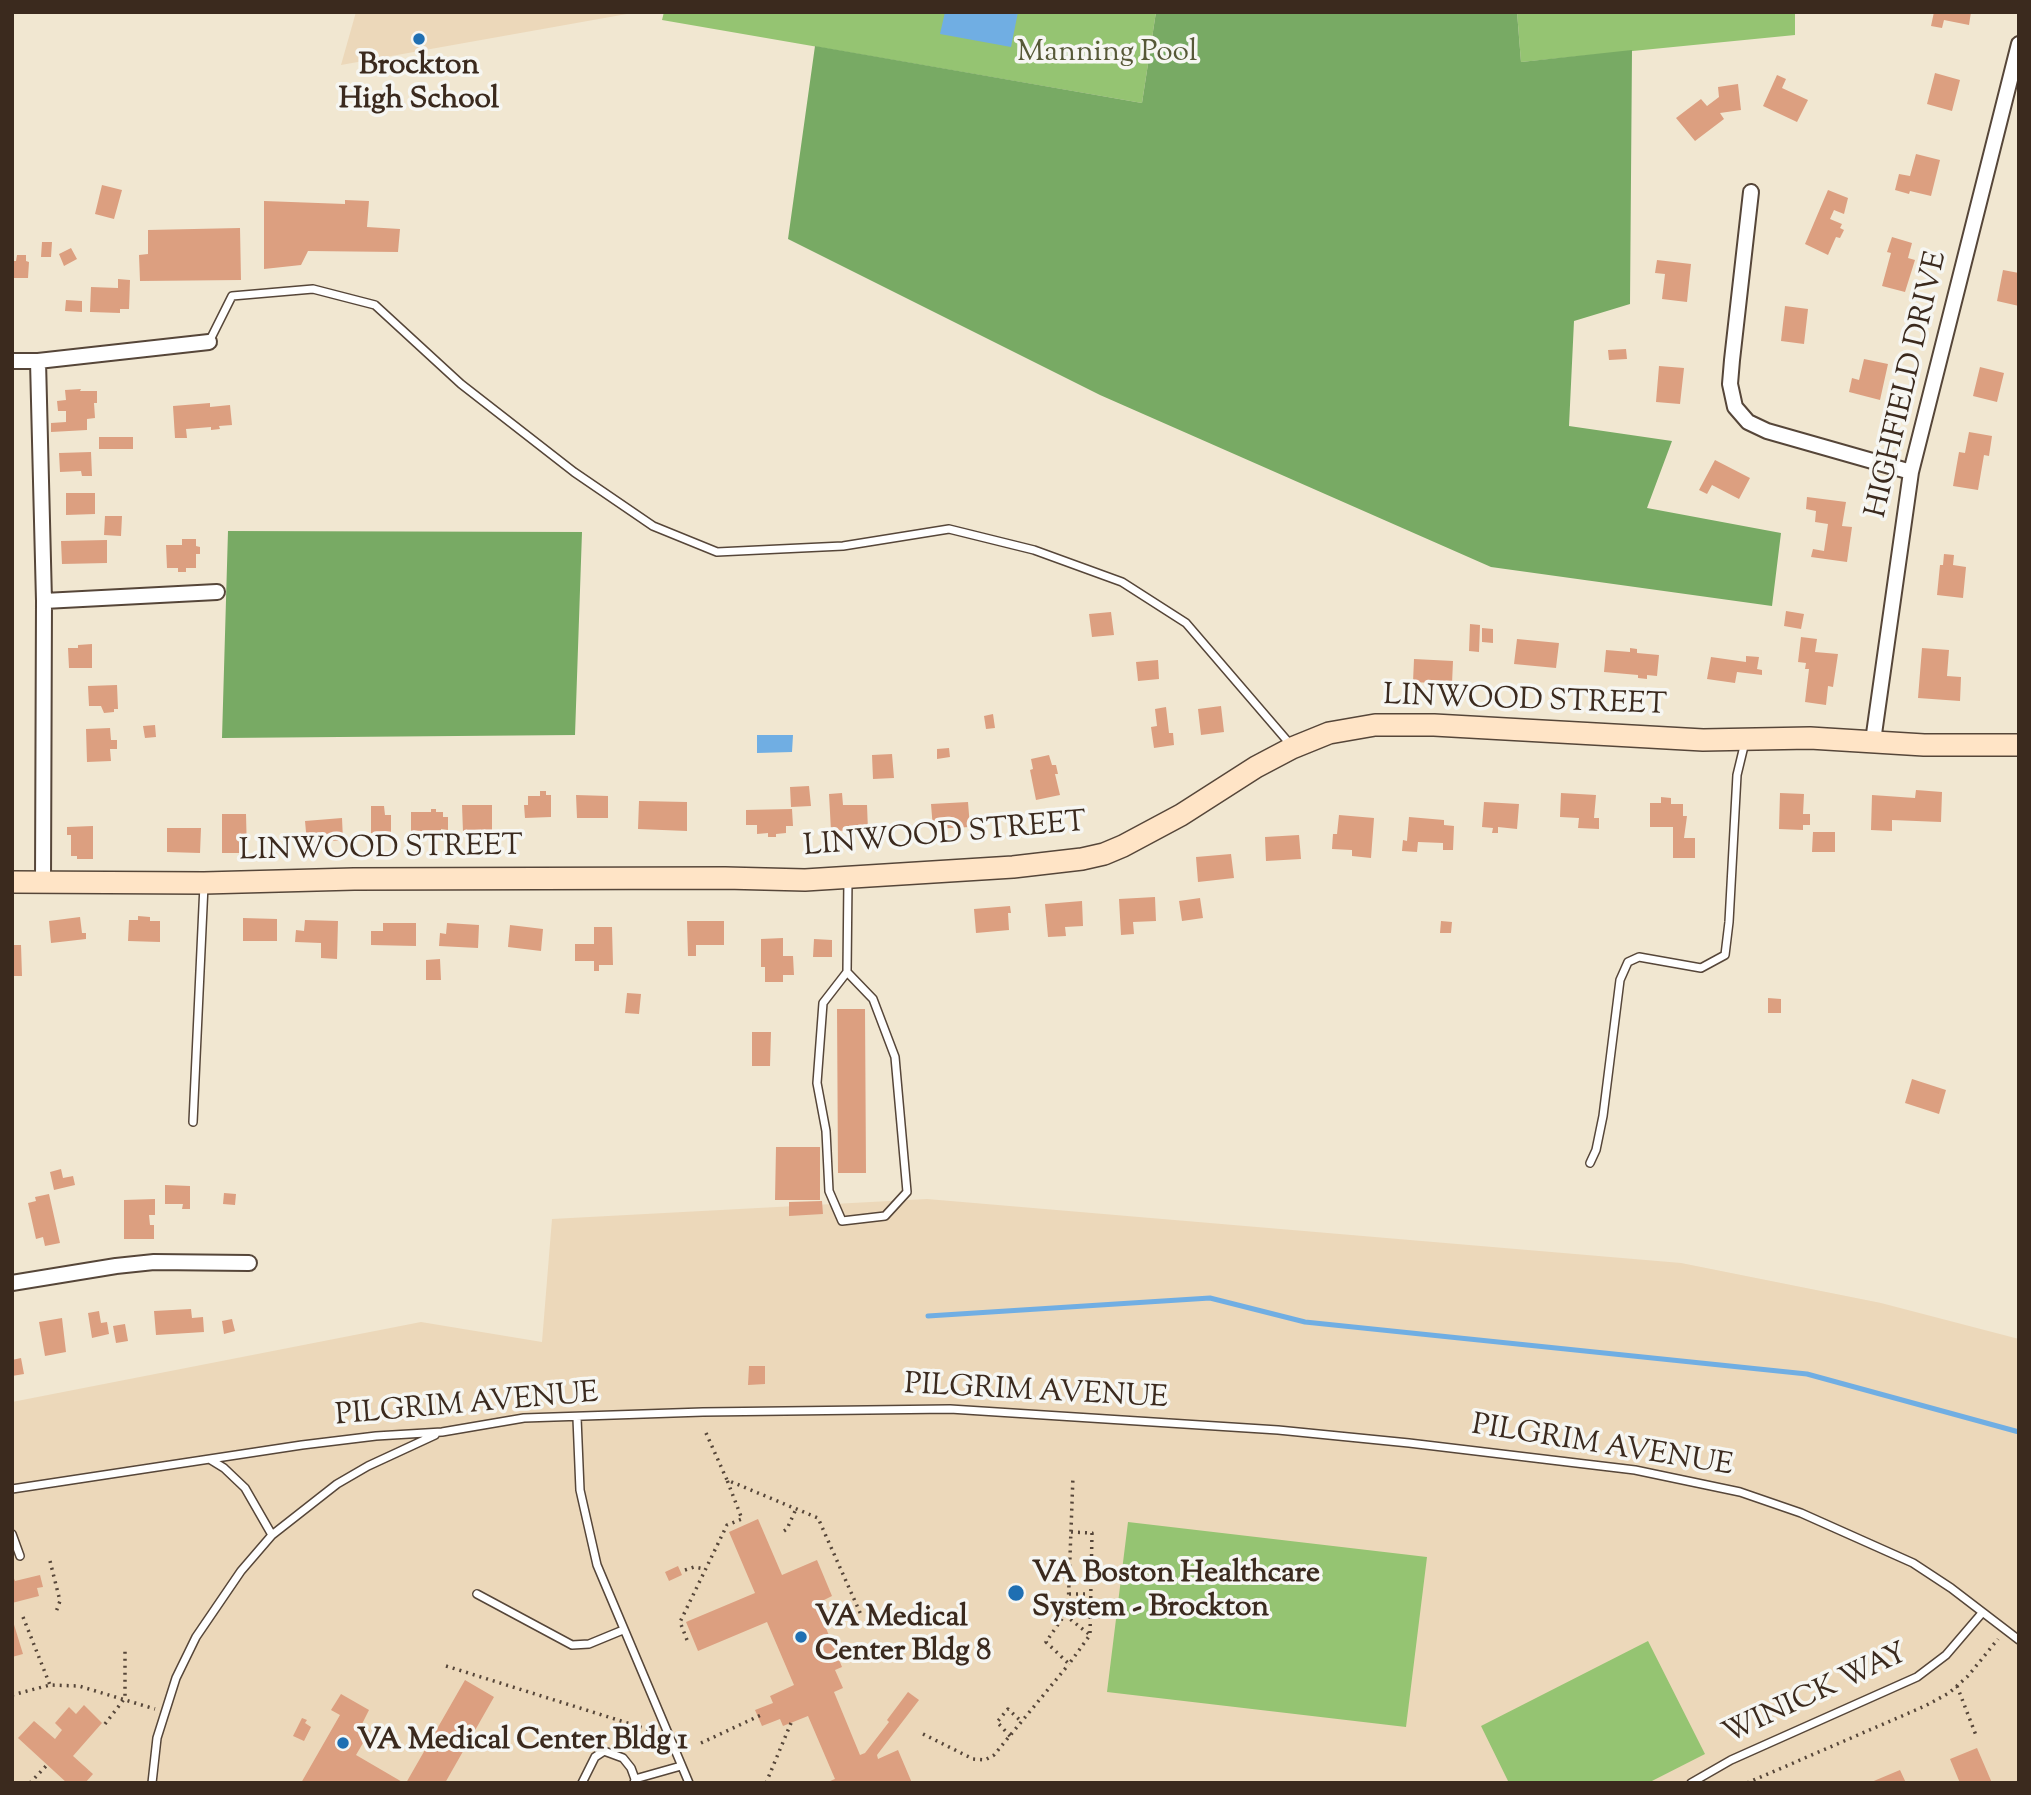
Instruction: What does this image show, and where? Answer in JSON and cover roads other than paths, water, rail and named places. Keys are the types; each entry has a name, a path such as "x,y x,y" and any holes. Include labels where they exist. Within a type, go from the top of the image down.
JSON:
{"street":[{"name":"HIGHFIELD DRIVE","path":"1873,741 1911,472 2019,44"},
{"path":"1751,192 1730,384 1735,407 1748,422 1767,430 1911,472"},
{"path":"12,361 38,361 209,342"},
{"path":"38,361 44,601 43,882"},
{"path":"44,601 216,592"},
{"name":"LINWOOD STREET","path":"12,882 204,883 354,878 805,880 1013,867 1104,854 1181,815 1292,748 1329,733 1375,725 1434,724 1703,740 1746,738 1924,745 2019,745"},
{"path":"12,1283 154,1262 249,1263"}],"lane":[{"path":"209,342 232,296 313,289 375,305 461,384 574,472 653,526 717,552 843,546 949,529 1034,550 1122,582 1186,623 1292,748"},
{"path":"1590,1163 1596,1150 1603,1116 1620,980 1628,962 1639,957 1701,968 1725,955 1737,775 1746,738"},
{"path":"847,972 873,999 895,1057 906,1192 885,1216 842,1221 829,1191 826,1131 817,1083 823,1003 847,972 848,879"},
{"path":"192,1122 204,883"},
{"name":"PILGRIM AVENUE","path":"12,1489 354,1438 442,1432 497,1421 703,1412 950,1409 1322,1434 1635,1470 1730,1489 1801,1513 1913,1563 1936,1577 2019,1640"},
{"path":"577,1418 580,1490 597,1565 689,1783"},
{"path":"152,1783 154,1754 161,1721 186,1657 227,1590 272,1535 337,1484 368,1466 442,1432"},
{"path":"211,1460 245,1488 272,1535"},
{"path":"12,1534 20,1556"},
{"path":"477,1594 572,1645 589,1644 623,1630"},
{"name":"WINICK WAY","path":"1692,1783 1724,1763 1917,1677 1946,1655 1982,1613"},
{"path":"582,1783 594,1757 604,1751 623,1758 631,1768 635,1781 681,1766"}],"water":[{"path":"945,12 1018,12 1011,47 940,34"},
{"path":"757,735 793,735 792,752 757,753"}],"waterway":[{"path":"928,1316 1210,1298 1305,1322 1807,1374 2019,1432"}],"place":[{"name":"Brockton High School","path":"419,39"},
{"name":"VA Boston Healthcare System - Brockton","path":"1016,1593"},
{"name":"VA Medical Center Bldg 8","path":"801,1637"},
{"name":"VA Medical Center Bldg 1","path":"343,1743"}],"park label":[{"name":"Manning Pool","path":"1107,55"}]}
